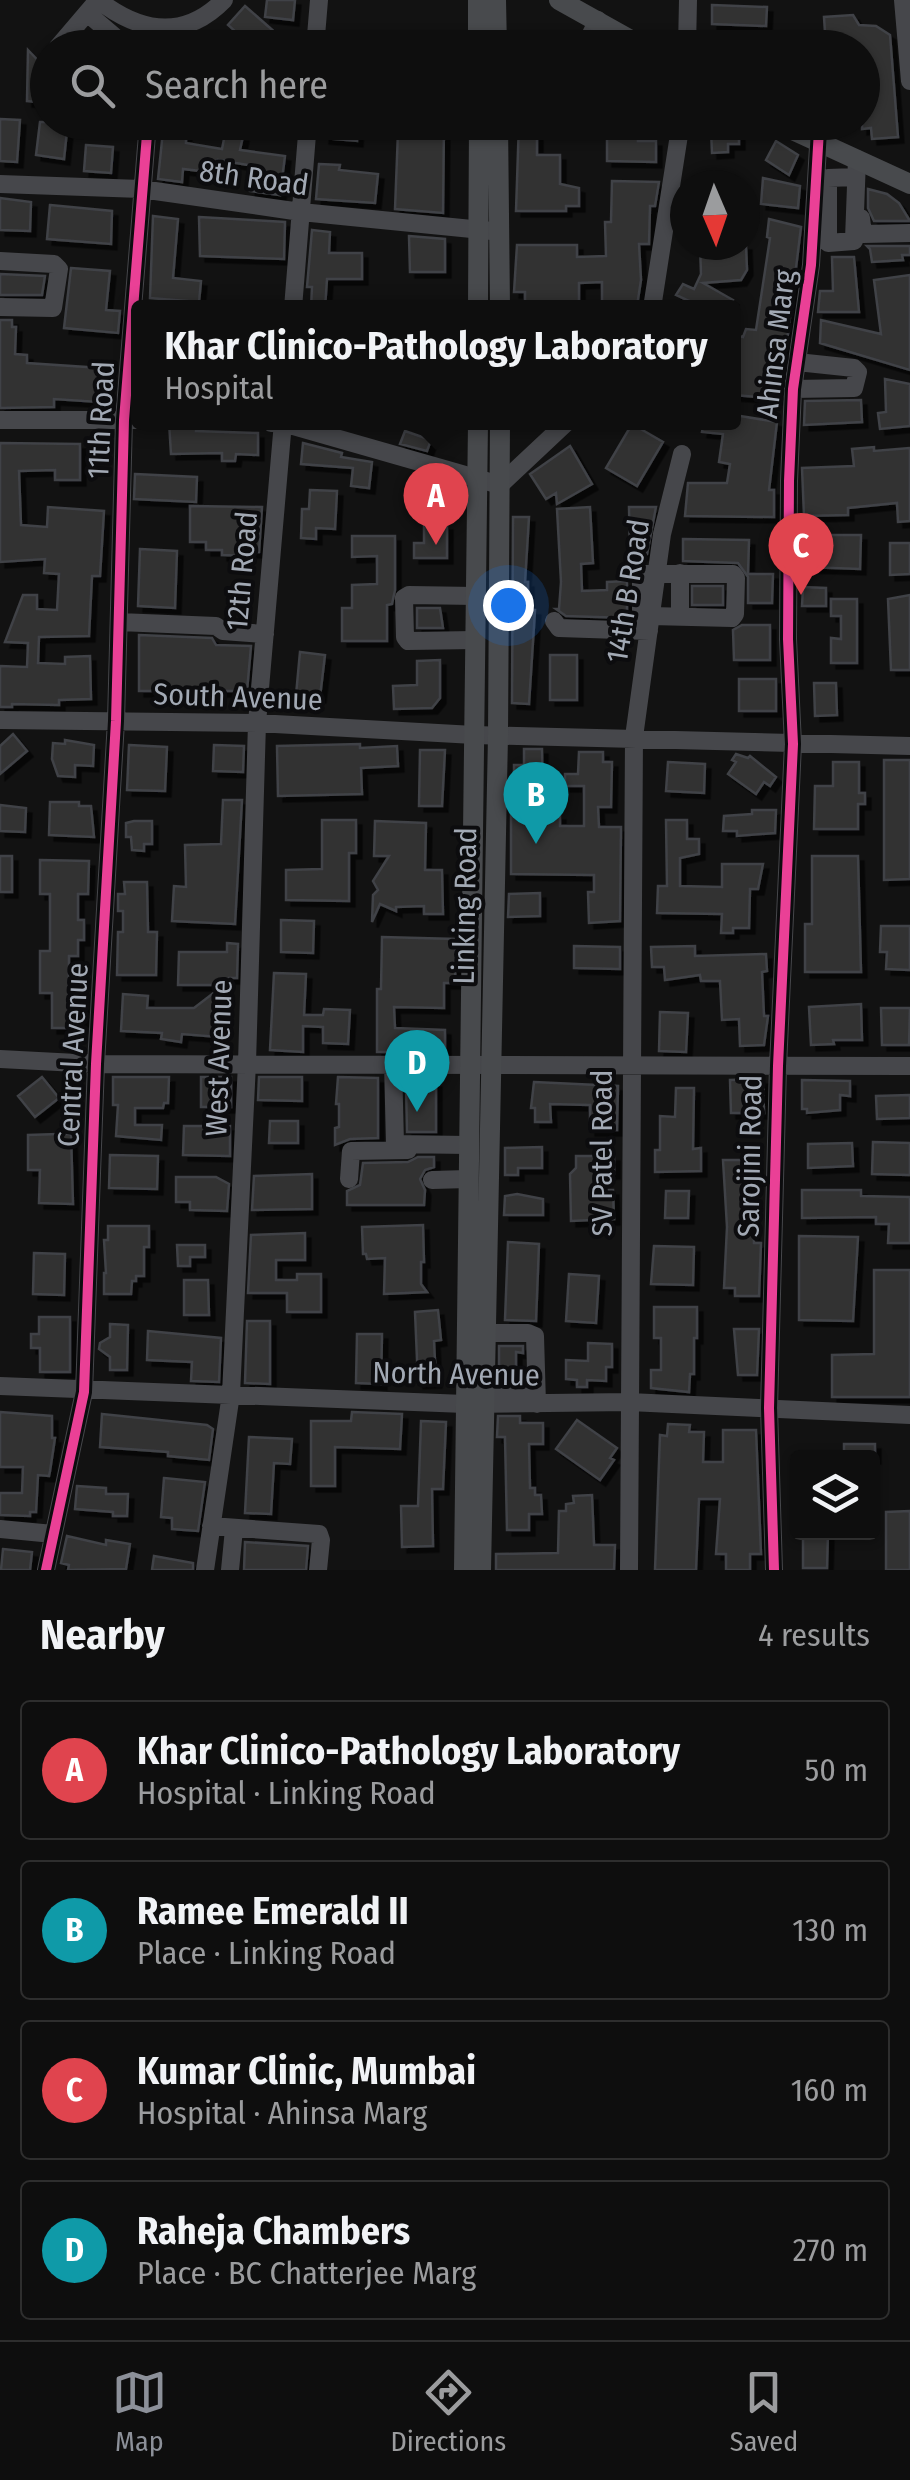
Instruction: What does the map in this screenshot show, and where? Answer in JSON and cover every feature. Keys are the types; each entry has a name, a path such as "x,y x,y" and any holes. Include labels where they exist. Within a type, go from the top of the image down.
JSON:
{"main road":[{"path":"478,0 478,30"},
{"path":"496,0 497,30"},
{"path":"559,0 615,30"},
{"path":"481,140 499,300"},
{"path":"479,300 497,140"},
{"path":"824,140 857,164 910,184"},
{"path":"833,140 910,170"},
{"name":"Linking Road","path":"478,430 468,1179 482,1399 480,1570"},
{"name":"Linking Road","path":"464,1570 486,1334 500,430"}],"street":[{"path":"176,30 224,0"},
{"path":"316,30 319,0"},
{"path":"687,30 688,0"},
{"path":"903,0 910,78"},
{"path":"72,30 94,5 111,30"},
{"path":"593,30 598,20"},
{"name":"11th Road","path":"136,300 146,140"},
{"path":"293,300 307,140"},
{"path":"653,300 678,140"},
{"name":"Ahinsa Marg","path":"793,744 788,639 796,389 819,183 814,140"},
{"path":"857,164 853,242 827,241 819,183 857,164"},
{"path":"857,164 861,233 910,234"},
{"name":"8th Road","path":"0,184 141,189 301,212 489,231"},
{"path":"0,261 54,264 59,268 54,308 0,307"},
{"path":"796,389 849,389 858,384 854,368 799,362"},
{"path":"0,420 131,420"},
{"name":"11th Road","path":"116,722 131,420"},
{"name":"12th Road","path":"257,723 282,430"},
{"path":"307,430 500,486 559,430"},
{"name":"14th B Road","path":"634,737 648,620 645,573 682,454"},
{"path":"554,622 559,628 648,620 680,610 732,618 734,574 645,573 648,620"},
{"path":"680,573 680,610"},
{"path":"476,596 410,594 404,598 408,641 476,640"},
{"path":"119,622 216,626 223,631 264,634"},
{"name":"South Avenue","path":"0,720 257,723 474,736 910,746"},
{"name":"Central Avenue","path":"46,1570 84,1392 96,1064 116,722"},
{"name":"West Avenue","path":"205,1570 231,1394 248,1064 257,723"},
{"name":"SV Patel Road","path":"629,1570 634,737"},
{"name":"Sarojini Road","path":"774,1570 769,1408 778,1066 793,744"},
{"path":"0,1059 96,1064 910,1066"},
{"path":"393,1063 396,1144 468,1147"},
{"path":"350,1179 351,1151 468,1147"},
{"path":"432,1180 468,1179"},
{"path":"486,1334 536,1336 536,1396"},
{"name":"North Avenue","path":"0,1386 84,1392 482,1399 536,1396 910,1416"},
{"path":"211,1526 318,1534 318,1570"},
{"path":"230,1570 234,1528"},
{"path":"0,1529 53,1534"}],"building":[{"path":"267,0 295,0 293,20 265,17"},
{"path":"712,5 767,7 766,26 712,24"},
{"path":"245,6 272,30 234,30 228,25"},
{"path":"853,15 859,25 876,26 890,35 898,137 880,138 880,30 825,30 824,17"},
{"path":"28,50 30,101 27,101"},
{"path":"0,119 20,120 17,162 0,161"},
{"path":"38,140 66,140 64,159 36,155"},
{"path":"162,140 186,140 222,149 224,140 242,140 240,150 285,156 280,195 250,191 254,166 218,160 217,173 183,169 182,182 158,179"},
{"path":"398,140 444,140 443,213 395,209"},
{"path":"518,140 537,140 537,155 560,155 560,184 579,188 579,206 566,206 566,211 516,211"},
{"path":"607,140 656,141 656,162 607,161"},
{"path":"711,140 739,140 739,144 728,144 728,152 712,153"},
{"path":"776,141 798,155 789,175 766,160"},
{"path":"86,145 113,147 111,173 84,171"},
{"path":"319,164 378,174 375,203 316,199"},
{"path":"763,178 800,186 798,208 761,204"},
{"path":"612,181 659,182 655,206 650,206 649,244 639,244 638,300 602,300 602,282 579,283 579,300 525,300 525,292 514,292 517,245 577,245 577,257 606,256 605,222 611,222"},
{"path":"868,189 887,194 899,203 910,221 874,221 868,208"},
{"path":"0,198 31,202 30,231 0,230"},
{"path":"50,205 112,211 111,244 47,239"},
{"path":"153,216 178,219 173,278 201,281 199,300 150,298"},
{"path":"199,217 285,222 284,259 200,256"},
{"path":"769,219 801,227 780,399 741,396 741,336 746,329 756,330 770,238"},
{"path":"312,230 330,232 329,253 362,253 362,279 327,279 326,300 311,300 312,287 307,287"},
{"path":"409,236 445,239 445,272 410,272"},
{"path":"867,246 910,246 910,255 902,255 903,260 872,262"},
{"path":"832,257 854,257 859,312 818,312 820,291 833,291"},
{"path":"701,260 747,260 747,270 741,280 703,283 733,300 687,300 676,295 683,284 694,289 701,274"},
{"path":"71,268 110,271 106,310 120,311 118,333 64,328"},
{"path":"0,274 45,276 42,295 0,295"},
{"path":"910,275 910,370 820,343 821,320 881,334 874,280"},
{"path":"0,320 12,320 12,327 16,327 15,354 27,355 27,363 101,368 99,402 54,399 54,407 0,408"},
{"path":"885,379 910,384 910,426 880,429 878,413 886,412"},
{"path":"861,400 862,422 804,425 805,401"},
{"path":"741,416 777,422 769,490 774,490 774,517 685,516 688,483 727,483 730,464 719,462 723,434 702,432 741,430"},
{"path":"170,430 258,433 258,455 236,454 235,461 222,461 222,453 171,454"},
{"path":"628,430 642,430 663,442 637,486 606,468"},
{"path":"405,431 431,440 427,451 400,444"},
{"path":"0,443 80,444 80,480 55,480 55,470 19,471 21,525 47,527 48,507 104,511 100,576 92,576 89,636 39,637 38,663 65,664 65,657 90,656 91,699 59,700 59,705 0,707 0,666 27,667 28,643 5,642 23,595 37,595 37,609 57,610 59,574 44,573 45,559 0,562"},
{"path":"303,443 342,453 341,457 372,462 369,488 351,486 353,468 301,464"},
{"path":"570,446 592,484 557,504 556,493 546,499 530,474"},
{"path":"874,447 874,451 910,448 910,521 898,522 897,503 848,508 848,515 804,516 802,468 854,466 852,449"},
{"path":"135,474 197,477 196,502 134,499"},
{"path":"310,490 337,491 335,529 316,528 316,539 301,538 302,509 309,509"},
{"path":"190,506 262,507 259,552 250,552 249,556 222,555 222,550 206,550 206,542 190,542"},
{"path":"590,507 593,563 581,564 582,591 607,590 607,582 627,581 627,618 566,616 556,609 561,582 557,509"},
{"path":"629,507 656,507 647,554 630,555"},
{"path":"513,517 529,517 525,582 528,610 535,610 529,704 512,703"},
{"path":"424,525 447,525 447,558 414,558 414,543 424,543"},
{"path":"808,535 861,535 860,569 806,567"},
{"path":"352,536 395,536 395,590 392,604 387,605 387,641 342,641 342,608 352,608 352,585 377,584 377,556 352,557"},
{"path":"683,539 749,540 748,574 773,574 772,603 748,603 748,577 738,563 683,561"},
{"path":"890,543 910,543 910,574 890,575"},
{"path":"140,549 177,551 175,608 138,606"},
{"path":"692,586 723,586 723,605 692,605"},
{"path":"803,587 826,588 826,606 802,606"},
{"path":"910,595 910,670 891,670 888,599"},
{"path":"831,599 857,599 857,663 831,663 831,638 841,639 841,616 831,616"},
{"path":"417,608 440,608 443,628 417,628"},
{"path":"742,625 770,625 770,660 734,660 733,630"},
{"path":"139,635 212,638 216,645 251,646 247,691 139,691"},
{"path":"300,652 325,655 320,697 296,695"},
{"path":"550,655 577,655 577,700 550,700"},
{"path":"440,660 440,698 432,708 394,709 393,686 417,685 417,661"},
{"path":"739,679 776,679 776,711 739,711"},
{"path":"814,683 836,683 837,715 815,716"},
{"path":"13,734 27,751 0,774 0,746"},
{"path":"65,740 94,745 93,766 75,765 75,777 58,776 52,759 53,743 65,744"},
{"path":"360,744 360,748 397,746 398,766 361,768 362,794 278,796 277,746"},
{"path":"129,745 167,747 165,791 127,790"},
{"path":"214,745 244,746 243,772 213,771"},
{"path":"524,749 542,749 543,815 560,815 560,826 584,826 584,786 565,786 565,774 578,774 579,752 603,752 603,762 612,762 611,807 598,807 599,827 621,827 620,921 589,923 588,892 594,892 594,875 511,874 511,814 524,814 523,782 514,782 514,765 524,765"},
{"path":"420,750 445,750 442,806 419,806"},
{"path":"736,754 750,756 776,777 770,786 764,782 756,794 728,774"},
{"path":"884,760 910,760 910,879 884,880"},
{"path":"668,762 705,764 704,793 666,791"},
{"path":"833,762 859,762 859,793 865,793 865,804 858,804 858,829 814,829 815,786 833,786"},
{"path":"223,800 242,800 235,924 172,921 174,886 186,887 185,845 221,844"},
{"path":"50,802 91,806 94,837 49,835"},
{"path":"0,805 26,808 25,832 0,831"},
{"path":"752,810 776,810 775,833 737,836 737,831 723,831 724,816 752,814"},
{"path":"322,820 356,820 356,853 349,853 349,901 286,900 286,870 322,869"},
{"path":"666,820 687,820 687,839 699,839 699,854 680,858 680,886 722,887 722,864 763,864 758,889 750,889 749,928 721,933 722,914 657,913 658,886 667,886"},
{"path":"152,821 152,844 144,844 144,851 132,850 131,837 126,837 126,823"},
{"path":"375,821 426,823 425,870 442,870 443,914 424,914 424,906 396,907 396,911 380,904 372,922 373,895 378,890 373,881 389,856 374,856"},
{"path":"0,856 12,856 12,892 0,892"},
{"path":"812,856 858,856 861,972 805,972 805,924 812,924"},
{"path":"40,860 89,861 88,894 78,894 78,920 84,920 84,940 78,940 78,956 69,956 69,996 83,996 83,1021 74,1021 73,1028 52,1028 52,993 40,993 40,951 50,951 50,894 40,894"},
{"path":"124,882 147,882 148,932 157,932 156,975 117,975 118,932 123,932 118,894 125,894"},
{"path":"540,893 540,916 508,917 509,894"},
{"path":"281,920 314,921 313,953 281,952"},
{"path":"881,926 910,926 910,970 886,969 887,952 880,952"},
{"path":"382,937 456,939 455,983 444,983 444,1008 394,1007 395,1028 445,1030 445,1052 377,1052"},
{"path":"227,943 238,944 237,978 229,978 226,985 225,1032 219,1037 182,1034 181,1042 161,1039 162,1033 121,1031 123,994 148,996 147,1008 194,1008 224,985 178,985 179,952 227,952"},
{"path":"574,946 620,947 620,969 574,968"},
{"path":"695,946 695,956 766,954 767,971 762,972 764,1016 768,1016 764,1045 740,1046 739,1019 722,1020 720,981 701,981 700,975 665,980 664,967 652,967 651,947"},
{"path":"274,973 306,974 304,1015 323,1015 324,1009 350,1010 348,1044 323,1043 323,1027 303,1026 303,1052 270,1050"},
{"path":"861,1004 862,1040 811,1045 809,1007"},
{"path":"881,1008 910,1008 909,1045 882,1045"},
{"path":"660,1012 688,1013 686,1052 659,1051"},
{"path":"42,1077 59,1098 35,1117 18,1096"},
{"path":"113,1077 169,1077 168,1103 163,1108 135,1108 135,1125 162,1125 161,1140 116,1136 118,1105 113,1105"},
{"path":"201,1077 231,1077 231,1107 201,1107"},
{"path":"259,1077 302,1077 302,1101 258,1100"},
{"path":"338,1077 378,1078 378,1138 350,1139 335,1145 335,1128 339,1127"},
{"path":"763,1079 764,1113 731,1113 730,1080"},
{"path":"802,1080 850,1081 850,1096 840,1095 840,1110 807,1113 807,1109 802,1109"},
{"path":"436,1082 436,1132 407,1132 406,1083"},
{"path":"534,1082 618,1086 617,1130 590,1130 590,1105 550,1104 551,1122 535,1122 535,1108 531,1108"},
{"path":"676,1088 694,1088 693,1149 701,1148 701,1171 655,1172 655,1150 660,1150 660,1116 675,1117"},
{"path":"910,1095 910,1118 877,1119 876,1096"},
{"path":"270,1121 298,1121 298,1143 269,1143"},
{"path":"184,1126 230,1126 230,1156 183,1155"},
{"path":"71,1134 73,1204 39,1203 40,1170 28,1170 28,1135"},
{"path":"873,1142 910,1143 910,1175 872,1174"},
{"path":"852,1143 853,1166 808,1168 808,1144"},
{"path":"542,1147 542,1168 518,1168 518,1175 505,1175 505,1148"},
{"path":"110,1155 158,1156 157,1189 109,1188"},
{"path":"576,1156 614,1156 614,1173 597,1174 597,1190 613,1190 614,1219 571,1221 570,1174 576,1168"},
{"path":"418,1157 434,1157 434,1167 425,1170 420,1179 425,1190 424,1205 347,1205 347,1191 360,1185 363,1163 408,1162"},
{"path":"723,1160 750,1160 754,1243 761,1243 759,1296 735,1296 735,1288 724,1288 727,1227"},
{"path":"312,1174 312,1209 252,1210 254,1176"},
{"path":"176,1177 216,1177 229,1184 227,1211 190,1210 190,1202 176,1202"},
{"path":"802,1190 861,1190 861,1196 910,1197 910,1243 888,1243 889,1224 876,1224 876,1217 802,1218"},
{"path":"666,1191 689,1191 688,1218 665,1218"},
{"path":"505,1196 543,1199 543,1215 504,1215"},
{"path":"423,1225 421,1284 427,1292 384,1294 385,1258 367,1259 363,1254 362,1227"},
{"path":"108,1226 149,1226 144,1276 136,1276 136,1281 132,1281 131,1294 104,1294 104,1240 108,1240"},
{"path":"305,1233 305,1260 276,1260 276,1280 297,1280 297,1274 321,1274 321,1312 287,1312 287,1293 248,1293 251,1235"},
{"path":"799,1236 858,1237 853,1321 799,1320"},
{"path":"508,1242 539,1244 536,1321 505,1320"},
{"path":"177,1245 205,1245 205,1257 190,1257 190,1266 178,1266"},
{"path":"654,1246 694,1247 693,1285 651,1284"},
{"path":"34,1253 65,1254 64,1295 33,1294"},
{"path":"874,1270 910,1270 910,1397 832,1397 832,1355 874,1354"},
{"path":"569,1274 599,1276 596,1323 566,1321"},
{"path":"184,1280 208,1280 209,1315 184,1315"},
{"path":"654,1307 697,1307 694,1374 690,1374 689,1392 651,1388 651,1370 661,1370 661,1338 654,1338"},
{"path":"438,1310 441,1340 434,1341 436,1382 418,1383 415,1312"},
{"path":"39,1317 70,1317 70,1372 40,1372 40,1348 31,1348 31,1334 39,1334"},
{"path":"247,1321 270,1321 270,1384 245,1383"},
{"path":"110,1324 128,1325 127,1370 110,1370 110,1357 99,1349 100,1343 110,1337"},
{"path":"734,1329 759,1329 757,1375 738,1375"},
{"path":"148,1331 221,1338 219,1382 191,1381 192,1362 147,1360"},
{"path":"357,1334 382,1334 381,1384 356,1383"},
{"path":"588,1343 612,1344 612,1367 606,1367 606,1381 587,1380 587,1387 577,1387 577,1380 566,1379 566,1360 588,1361"},
{"path":"499,1346 523,1346 523,1353 516,1352 516,1372 524,1372 524,1376 499,1377"},
{"path":"0,1412 52,1416 55,1438 49,1476 38,1475 36,1512 30,1512 30,1516 0,1515 0,1493 22,1493 23,1467 0,1467"},
{"path":"352,1412 402,1414 400,1449 335,1447 335,1486 311,1486 311,1421 351,1421"},
{"path":"102,1414 207,1425 213,1429 209,1460 168,1456 168,1452 100,1447"},
{"path":"498,1416 520,1416 520,1423 543,1423 543,1444 529,1444 530,1488 535,1488 535,1495 541,1495 542,1514 529,1514 529,1530 507,1530 505,1437 497,1437"},
{"path":"577,1420 617,1448 600,1480 556,1449"},
{"path":"421,1421 446,1422 443,1489 432,1489 433,1546 402,1547 401,1506 418,1506"},
{"path":"668,1424 690,1425 689,1432 704,1432 703,1462 723,1462 723,1430 756,1430 761,1554 750,1554 750,1570 726,1570 726,1554 716,1554 720,1499 699,1499 696,1570 655,1570 660,1435 667,1436"},
{"path":"249,1437 292,1439 290,1464 274,1463 271,1514 245,1513"},
{"path":"844,1444 875,1444 875,1450 844,1450"},
{"path":"164,1478 205,1482 198,1531 172,1529 172,1518 161,1517"},
{"path":"77,1486 106,1488 106,1494 128,1494 127,1516 75,1509"},
{"path":"592,1495 594,1545 615,1545 614,1570 496,1570 496,1554 558,1553 559,1511 566,1511 566,1504 574,1503 573,1496"},
{"path":"910,1511 910,1570 886,1570 886,1512"},
{"path":"67,1536 106,1545 106,1540 130,1544 126,1569 68,1570 69,1565 61,1563"},
{"path":"803,1540 828,1540 827,1568 803,1568"},
{"path":"245,1542 308,1546 306,1570 244,1570"},
{"path":"3,1549 32,1552 30,1570 1,1570"},
{"path":"154,1556 193,1563 193,1570 152,1570"}],"cycle path":[{"path":"134,300 147,140"},
{"path":"774,1570 769,1408 778,1066 793,744 788,639 789,481 793,389 811,265 818,140"},
{"path":"46,1570 84,1392 96,1064 116,721 124,420 131,333"}],"place":[{"name":"Khar Clinico-Pathology Laboratory","path":"436,545"},
{"name":"Kumar Clinic, Mumbai","path":"801,595"},
{"name":"Ramee Emerald II","path":"536,844"},
{"name":"Raheja Chambers","path":"417,1112"}]}
